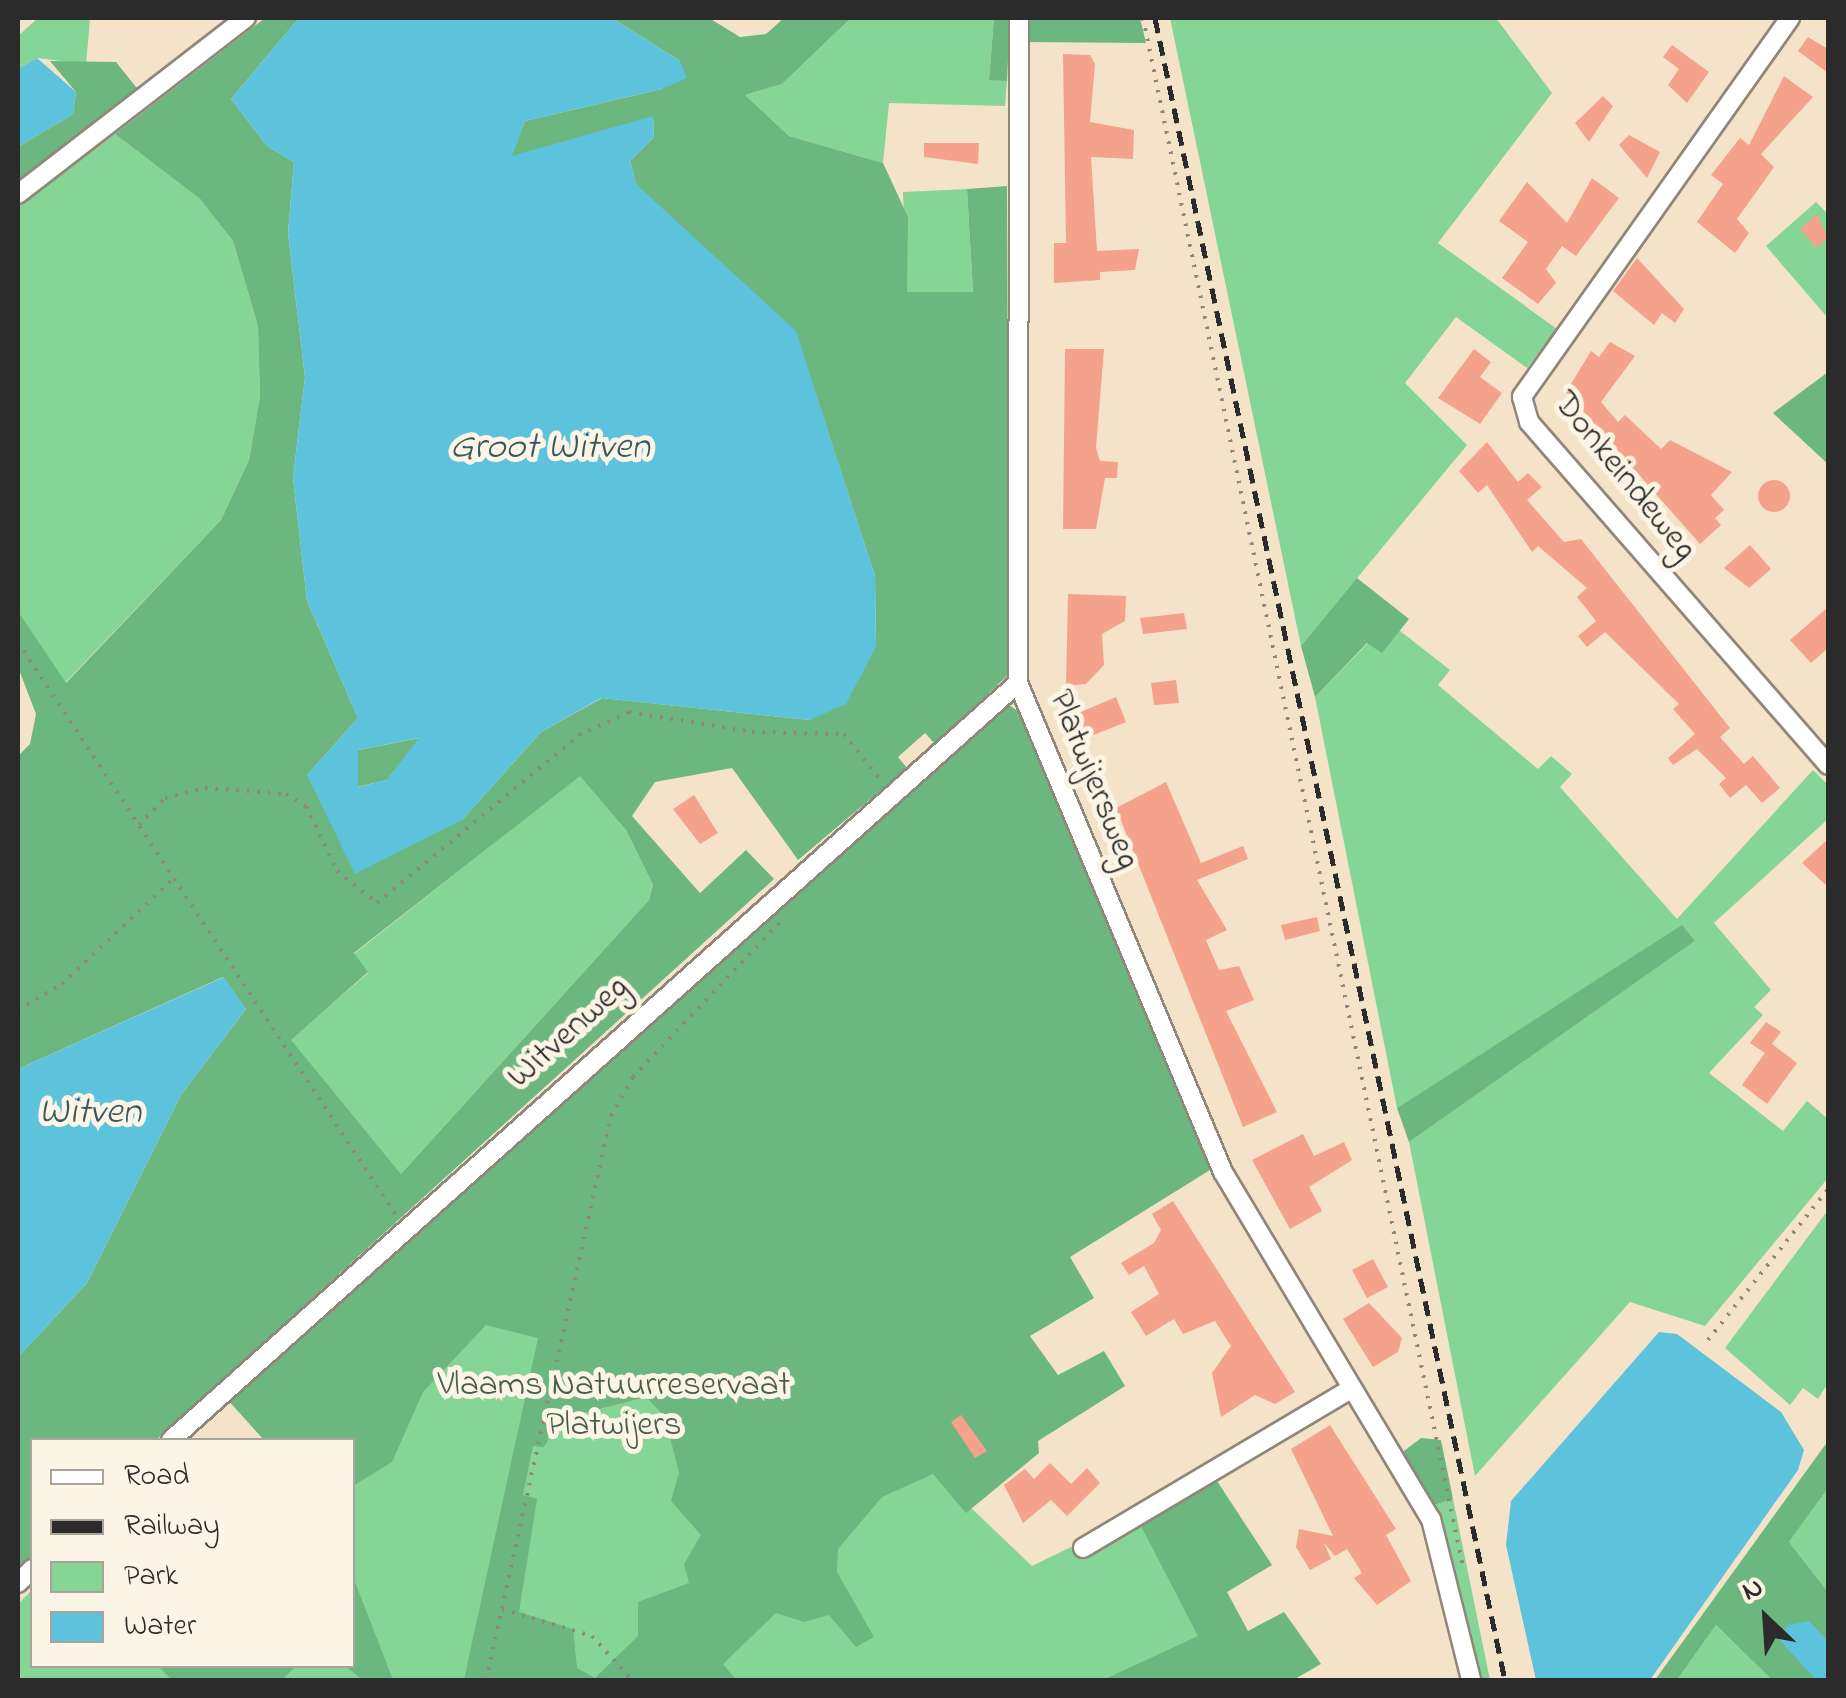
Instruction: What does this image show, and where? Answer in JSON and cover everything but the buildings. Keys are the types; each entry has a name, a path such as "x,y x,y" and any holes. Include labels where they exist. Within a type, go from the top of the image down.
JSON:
{"street":[{"path":"18,194 246,18"},
{"name":"Platwijersweg","path":"1019,18 1018,683 1223,1172 1431,1519 1471,1680"},
{"name":"Donkeindeweg","path":"1790,18 1522,397 1529,422 1828,765"},
{"name":"Witvenweg","path":"173,1438 403,1226 1018,683"},
{"path":"1083,1548 1352,1388"}],"path":[{"path":"1143,18 1466,1579"},
{"path":"18,642 403,1226"},
{"path":"139,825 165,798 205,788 286,794 306,806 338,872 377,903 579,735 629,712 752,732 844,734 891,794"},
{"path":"18,1010 62,984 173,879"},
{"path":"486,1680 611,1116 633,1077 792,907"},
{"path":"1708,1340 1828,1189"},
{"path":"502,1608 592,1636 632,1680"}],"green space":[{"path":"38,18 90,20 86,64 37,58 18,69 18,36"},
{"path":"265,18 299,18 231,99 267,146 294,162 288,233 305,377 293,478 307,601 358,718 307,775 462,820 541,732 602,698 810,720 876,647 875,576 821,410 636,184 630,161 654,137 653,117 511,157 525,121 662,89 680,61 612,18 709,18 740,37 766,34 784,18 851,18 782,84 745,95 789,136 883,163 908,217 907,292 973,292 967,189 1007,186 1009,674 935,744 925,733 898,757 907,768 798,860 732,768 655,782 632,816 700,893 746,850 774,879 158,1438 30,1438 30,1559 18,1571 18,1357 87,1283 181,1095 246,1009 223,977 18,1069 18,756 30,744 36,714 18,667 18,611 66,683 221,520 249,460 260,396 258,326 233,241 200,199 115,134","holes":["580,776 626,830 653,885 649,900 401,1174 291,1040 368,972 354,953"]},
{"path":"851,18 994,18 989,79 1007,81 1005,106 889,103 883,163 789,136 745,95 782,84"},
{"path":"994,18 1010,18 1007,81 989,80"},
{"path":"1026,18 1140,18 1146,43 1026,42"},
{"path":"1170,18 1496,18 1552,93 1438,243 1557,329 1527,368 1456,317 1405,383 1467,445 1301,646"},
{"path":"50,61 116,62 140,92 18,181 18,147 73,114 76,92"},
{"path":"115,134 200,199 233,241 258,326 260,396 249,460 221,520 65,683 18,611 18,207"},
{"path":"967,189 973,293 907,292 903,192"},
{"path":"1816,202 1828,214 1828,318 1766,246"},
{"path":"1828,372 1828,464 1773,413"},
{"path":"1357,578 1409,619 1382,653 1367,643 1315,697 1301,646"},
{"path":"1399,630 1450,670 1438,685 1538,769 1551,756 1572,774 1560,787 1677,919 1813,770 1828,785 1828,819 1714,923 1771,990 1754,1007 1763,1015 1709,1073 1783,1131 1807,1101 1828,1119 1828,1178 1705,1326 1630,1302 1475,1476 1409,1142 1695,941 1682,926 1397,1108 1315,697 1368,643 1382,652"},
{"name":"Vlaams Natuurreservaat Platwijers","path":"1007,703 1021,714 1210,1170 1070,1257 1094,1298 1030,1336 1058,1375 1104,1351 1125,1386 1038,1441 1039,1453 966,1513 933,1474 882,1497 838,1549 837,1572 874,1637 856,1647 829,1615 804,1622 776,1613 723,1664 736,1680 464,1680 538,1338 486,1325 423,1392 392,1462 355,1485 355,1438 262,1438 227,1399","holes":["646,1397 665,1417 679,1473 671,1501 701,1535 684,1564 689,1583 638,1602 638,1636 595,1678 577,1668 573,1629 519,1612 537,1499 523,1495 533,1446 544,1447 560,1419"]},
{"name":"Vlaams Natuurreservaat Platwijers","path":"1011,718 1219,1161 873,1371 967,1504 1032,1566 1149,1509 1221,1680 256,1680 271,1668 355,1668 354,1438"},
{"path":"420,738 387,780 357,787 358,750"},
{"path":"580,775 626,830 653,885 649,900 401,1174 290,1040 368,973 354,954"},
{"path":"1682,925 1695,941 1409,1142 1397,1108"},
{"path":"1828,1210 1828,1383 1818,1399 1803,1388 1790,1405 1725,1348"},
{"path":"1421,1438 1441,1440 1453,1499 1434,1505 1400,1454"},
{"path":"1828,1441 1828,1488 1789,1542 1828,1592 1828,1680 1772,1680 1716,1625 1677,1680 1655,1680"},
{"path":"1217,1481 1272,1565 1227,1592 1248,1631 1284,1612 1321,1664 1293,1680 1103,1680 1198,1636 1141,1526"},
{"path":"1828,1488 1828,1592 1789,1542"},
{"path":"1453,1499 1490,1680 1475,1680 1434,1505"},
{"path":"355,1582 393,1680 363,1680 348,1668 355,1668"},
{"path":"30,1592 30,1668 169,1668 180,1680 18,1680 18,1604"},
{"path":"1716,1625 1772,1680 1677,1680"},
{"path":"160,1668 294,1668 282,1680 172,1680"}],"water":[{"name":"Groot Witven","path":"299,18 612,18 680,61 687,78 662,89 525,121 512,156 653,116 654,137 630,161 636,184 796,331 875,576 876,647 846,704 810,720 601,698 541,732 462,820 355,874 307,775 358,718 307,601 293,478 305,377 288,233 294,162 267,146 231,99","holes":["419,738 387,780 358,787 358,750"]},
{"path":"37,58 76,92 73,114 18,147 18,69"},
{"name":"Witven","path":"224,977 246,1009 181,1095 87,1283 18,1357 18,1069"},
{"path":"1659,1332 1677,1334 1781,1412 1804,1450 1798,1470 1650,1680 1536,1680 1506,1545 1511,1501"},
{"path":"1809,1621 1828,1641 1828,1680 1816,1680 1779,1639 1788,1625"}],"railway":[{"path":"1155,18 1505,1680"}]}
